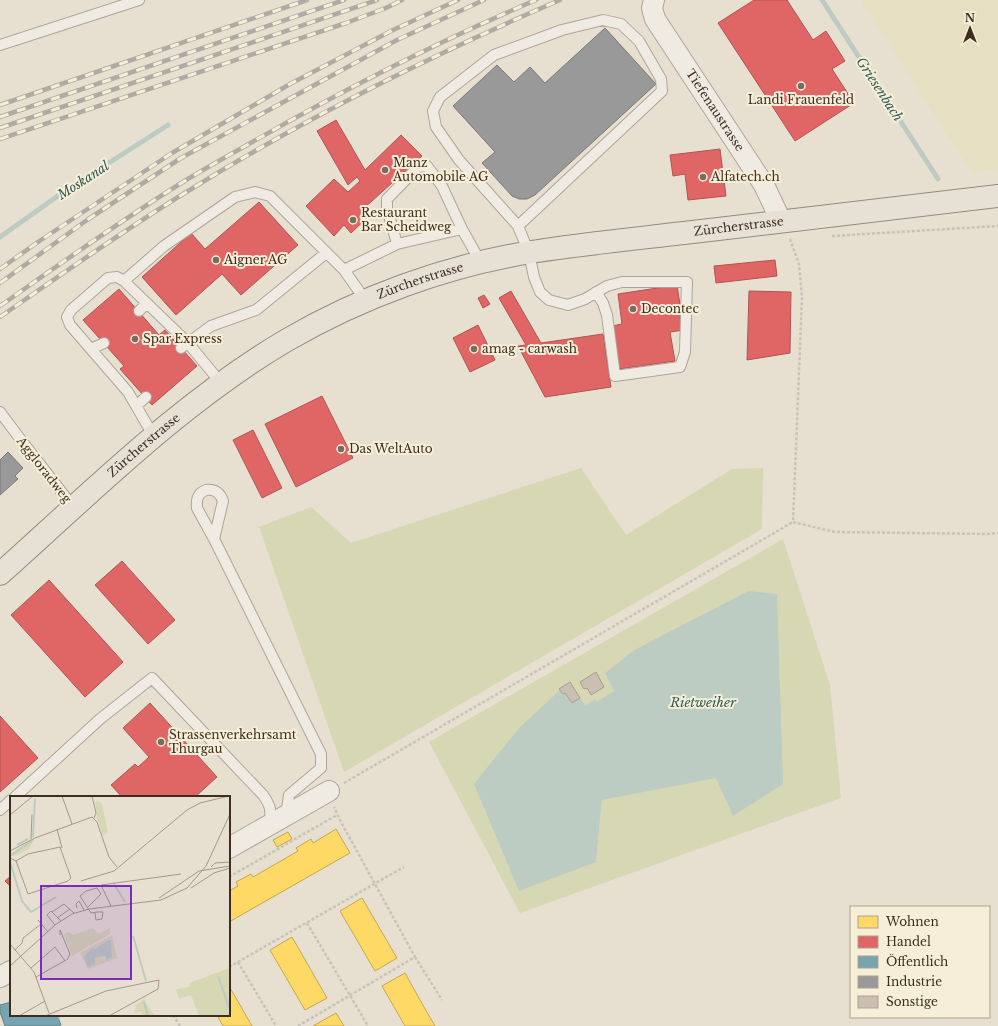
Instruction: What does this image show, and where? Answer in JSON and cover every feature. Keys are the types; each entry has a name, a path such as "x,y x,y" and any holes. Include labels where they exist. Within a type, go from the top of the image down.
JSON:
{"main road":[{"path":"930,204 963,194 998,186"},
{"path":"930,204 998,196"},
{"name":"Zürcherstrasse","path":"0,574 153,435 221,383 287,340 341,312 403,286 458,269 529,253 930,204"},
{"path":"930,204 998,207"}],"street":[{"name":"Tiefenaustrasse","path":"654,0 652,8 655,19 764,184 781,221"},
{"path":"230,847 329,791"},
{"path":"0,977 10,972"}],"lane":[{"path":"0,45 138,0"},
{"path":"518,226 662,91 661,79 639,40 621,24 602,20 562,30 494,55 440,96 433,111 436,127 459,160 518,226 529,253 534,277 540,292 549,300 568,305 585,299 596,292 607,286 622,282 687,282 685,352 680,367 615,376 607,315 603,303 596,292"},
{"path":"397,244 387,208 387,199 418,168 427,166 442,186 462,229 481,263"},
{"path":"124,281 164,246 235,197 255,192 270,196 344,270 366,301"},
{"path":"344,270 397,244 462,229"},
{"path":"185,346 211,326 256,310 326,253"},
{"path":"153,435 136,406 132,389 122,377 91,349 70,325 67,317 71,310 108,278 117,277 124,281 147,303 195,358 221,383"},
{"path":"139,311 147,303"},
{"path":"91,349 104,343"},
{"path":"136,406 146,398"},
{"name":"Aggloradweg","path":"1,416 74,508"},
{"path":"214,539 321,754 321,768 289,795 278,820"},
{"path":"15,796 100,719 152,678 263,794 278,820"},
{"path":"0,810 10,801"}],"path":[{"path":"781,221 792,241 799,264 802,296 793,522"},
{"path":"825,237 998,226"},
{"path":"442,1000 415,958 337,815 329,791 793,522 835,532 998,533"},
{"path":"230,876 337,815"},
{"path":"230,966 404,866"},
{"path":"307,922 368,1026"},
{"path":"298,1026 415,958"},
{"path":"238,962 276,1026"},
{"path":"174,1016 180,1026"}],"shaded area":[{"path":"860,0 998,0 998,169 972,173"}],"green space":[{"path":"581,468 626,535 732,469 763,468 762,529 344,772 259,527 311,507 351,543"},
{"path":"783,539 830,685 841,798 520,913 429,742","holes":["748,591 733,816 716,777 602,800 596,862 561,690 572,703 585,705 595,699 597,701 614,691 605,673 634,650"]}],"water":[{"name":"Rietweiher","path":"748,591 777,594 783,784 733,816 716,778 602,800 596,862 519,891 474,784 519,728 560,690 563,694 565,693 572,703 580,698 585,705 595,699 597,701 614,691 605,673 634,650"}],"building: Wohnen":[{"path":"336,829 350,853 230,921 230,890 238,886 236,882 251,874 253,877 298,851 296,848 311,839 313,843"},
{"path":"288,832 292,839 277,847 273,840"},
{"path":"362,898 397,958 375,971 340,911"},
{"path":"292,937 327,998 305,1010 270,950"},
{"path":"405,973 435,1026 405,1026 382,986"},
{"path":"230,988 252,1026 223,1026 218,1016 230,1016"},
{"path":"336,1013 344,1026 313,1026"}],"building: Handel":[{"name":"Landi Frauenfeld","path":"754,0 787,0 813,40 826,31 845,61 832,69 854,103 795,141 718,23"},
{"path":"336,120 365,170 401,135 422,156 363,209 370,215 351,233 344,225 334,236 306,206 334,179 348,192 360,181 357,177 348,185 317,131"},
{"path":"720,149 726,196 688,200 685,174 673,176 670,155"},
{"path":"259,202 298,245 241,295 222,274 176,315 142,277 191,233 205,249"},
{"path":"775,260 777,276 716,283 714,266"},
{"path":"677,285 684,330 670,332 675,361 619,369 612,326 622,324 618,294"},
{"path":"119,289 159,335 165,330 197,366 152,405 120,369 124,366 83,320"},
{"path":"511,291 541,343 603,334 611,387 545,397 518,346 526,345 499,298"},
{"path":"749,291 791,292 790,353 747,360"},
{"path":"484,295 490,304 483,308 478,298"},
{"name":"amag - carwash","path":"478,325 495,360 470,372 453,338"},
{"path":"322,396 353,458 296,487 265,424"},
{"path":"253,430 282,488 262,498 233,440"},
{"path":"122,561 175,620 148,644 95,585"},
{"path":"49,580 123,662 85,697 11,615"},
{"name":"Strassenverkehrsamt Thurgau","path":"150,703 217,777 196,796 121,796 111,785 135,764 138,767 149,757 123,728"},
{"path":"0,716 38,758 0,792"},
{"path":"10,877 10,886 5,881"}],"building: Öffentlich":[{"path":"10,1002 10,1016 57,1016 61,1025 5,1026 0,1012 0,1005"}],"building: Industrie":[{"path":"605,28 656,84 535,195 527,199 519,199 512,196 482,163 495,152 453,106 497,65 514,82 530,67 545,83"},
{"path":"8,452 23,468 15,476 18,479 0,495 0,460"}],"building: Sonstige":[{"path":"596,672 604,687 591,695 587,688 584,689 580,682"},
{"path":"570,682 580,698 572,703 565,693 563,694 559,689"}],"waterway":[{"name":"Griesenbach","path":"822,0 938,179"},
{"name":"Moskanal","path":"0,237 62,193 168,125"}],"railway":[{"path":"0,105 307,0"},
{"path":"0,117 344,0"},
{"path":"0,128 377,0"},
{"path":"0,139 346,23 386,8 402,0"},
{"path":"0,269 172,153 290,84 393,30 458,0"},
{"path":"0,283 87,220 181,158 397,40 484,0"},
{"path":"0,306 136,212 215,163 318,105 390,68 462,33 536,0"},
{"path":"0,317 140,221 278,138 417,65 560,0"}],"place":[{"name":"Landi Frauenfeld","path":"801,86"},
{"name":"Manz Automobile AG","path":"385,170"},
{"name":"Alfatech.ch","path":"703,177"},
{"name":"Restaurant Bar Scheidweg","path":"353,220"},
{"name":"Aigner AG","path":"216,260"},
{"name":"Decontec","path":"633,309"},
{"name":"Spar Express","path":"135,339"},
{"name":"amag - carwash","path":"474,349"},
{"name":"Das WeltAuto","path":"341,449"},
{"name":"Strassenverkehrsamt Thurgau","path":"161,742"}]}
